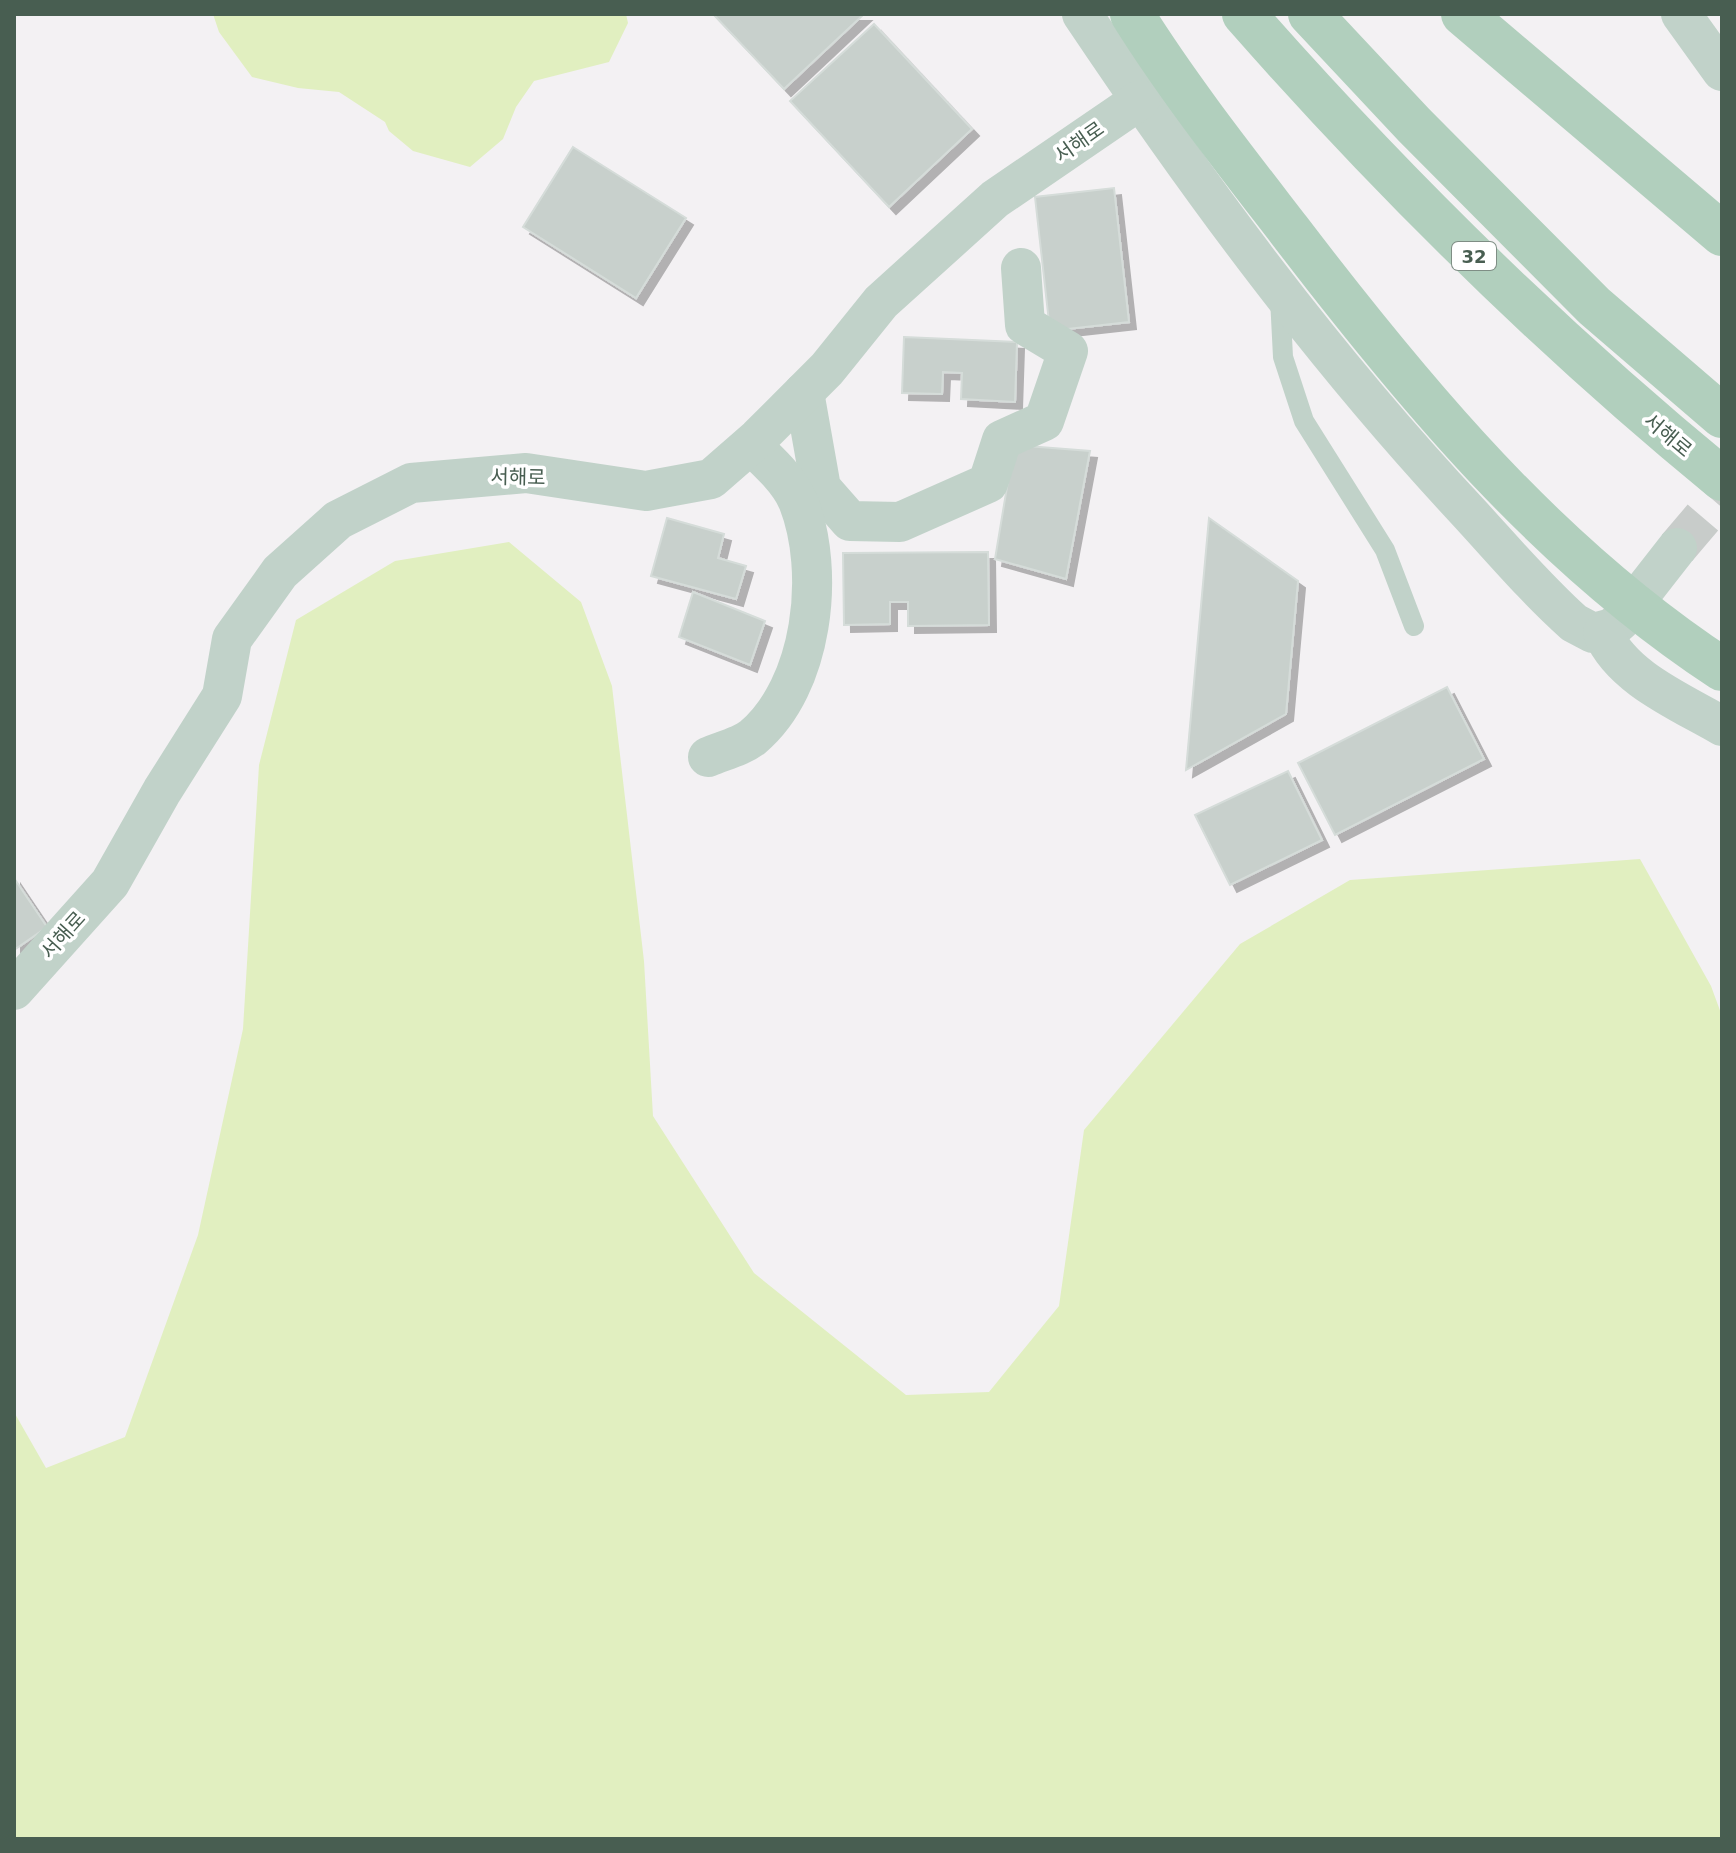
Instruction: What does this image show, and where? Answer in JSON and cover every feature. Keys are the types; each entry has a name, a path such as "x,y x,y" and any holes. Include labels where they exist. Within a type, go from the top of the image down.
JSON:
{"main road":[{"path":"1132,14 1247,176 1372,339 1617,619 1722,669"},
{"name":"서해로","path":"1244,14 1302,80 1463,246 1625,399 1722,479"},
{"name":"32","path":"1310,14 1414,125 1594,306 1722,416"},
{"path":"1463,14 1722,234"}],"street":[{"path":"1082,14 1279,294 1360,393 1574,623 1593,633 1617,619 1677,548"},
{"path":"1681,14 1722,71"},
{"name":"서해로","path":"14,990 110,883 162,791 222,696 232,639 280,572 338,520 411,483 526,473 646,491 711,479 751,445 804,392 881,302 995,199 1140,100"},
{"path":"804,392 821,488 850,521 900,522 988,483 1002,440 1044,421 1068,351 1025,325 1021,268"},
{"path":"708,757 752,738 776,710 796,679 808,634 811,557 797,500 770,463 751,445"},
{"path":"1617,619 1609,647 1626,666 1722,726"}],"lane":[{"path":"1279,294 1283,357 1304,421 1385,550 1414,626"}],"green space":[{"path":"213,14 626,14 628,23 609,62 534,81 516,107 503,139 470,167 413,151 389,131 385,122 339,92 298,88 252,77 219,32"},
{"path":"509,542 581,602 612,686 644,961 653,1116 754,1273 906,1395 989,1392 1059,1306 1084,1130 1240,944 1350,880 1640,859 1711,986 1722,1016 1722,1839 14,1839 14,1412 46,1468 125,1437 198,1235 243,1029 259,765 296,620 395,561"}],"building":[{"path":"713,14 864,14 784,89"},
{"path":"874,24 972,129 889,207 790,101"},
{"path":"573,147 686,218 636,298 523,227"},
{"path":"1114,188 1129,322 1050,331 1035,197"},
{"path":"904,337 1017,342 1015,402 961,399 962,373 943,372 942,394 902,393"},
{"path":"1014,445 1090,451 1066,579 995,559"},
{"path":"667,518 724,534 718,558 746,566 736,599 651,576"},
{"path":"1209,518 1298,581 1286,714 1186,770"},
{"path":"988,552 989,625 908,626 908,602 890,602 890,624 844,625 843,553"},
{"path":"693,592 765,621 750,665 679,637"},
{"path":"1447,687 1484,759 1335,835 1298,763"},
{"path":"1288,771 1322,840 1230,885 1195,815"},
{"path":"14,878 47,927 14,950"}],"tunnel":[{"path":"1677,548 1722,495"}]}
